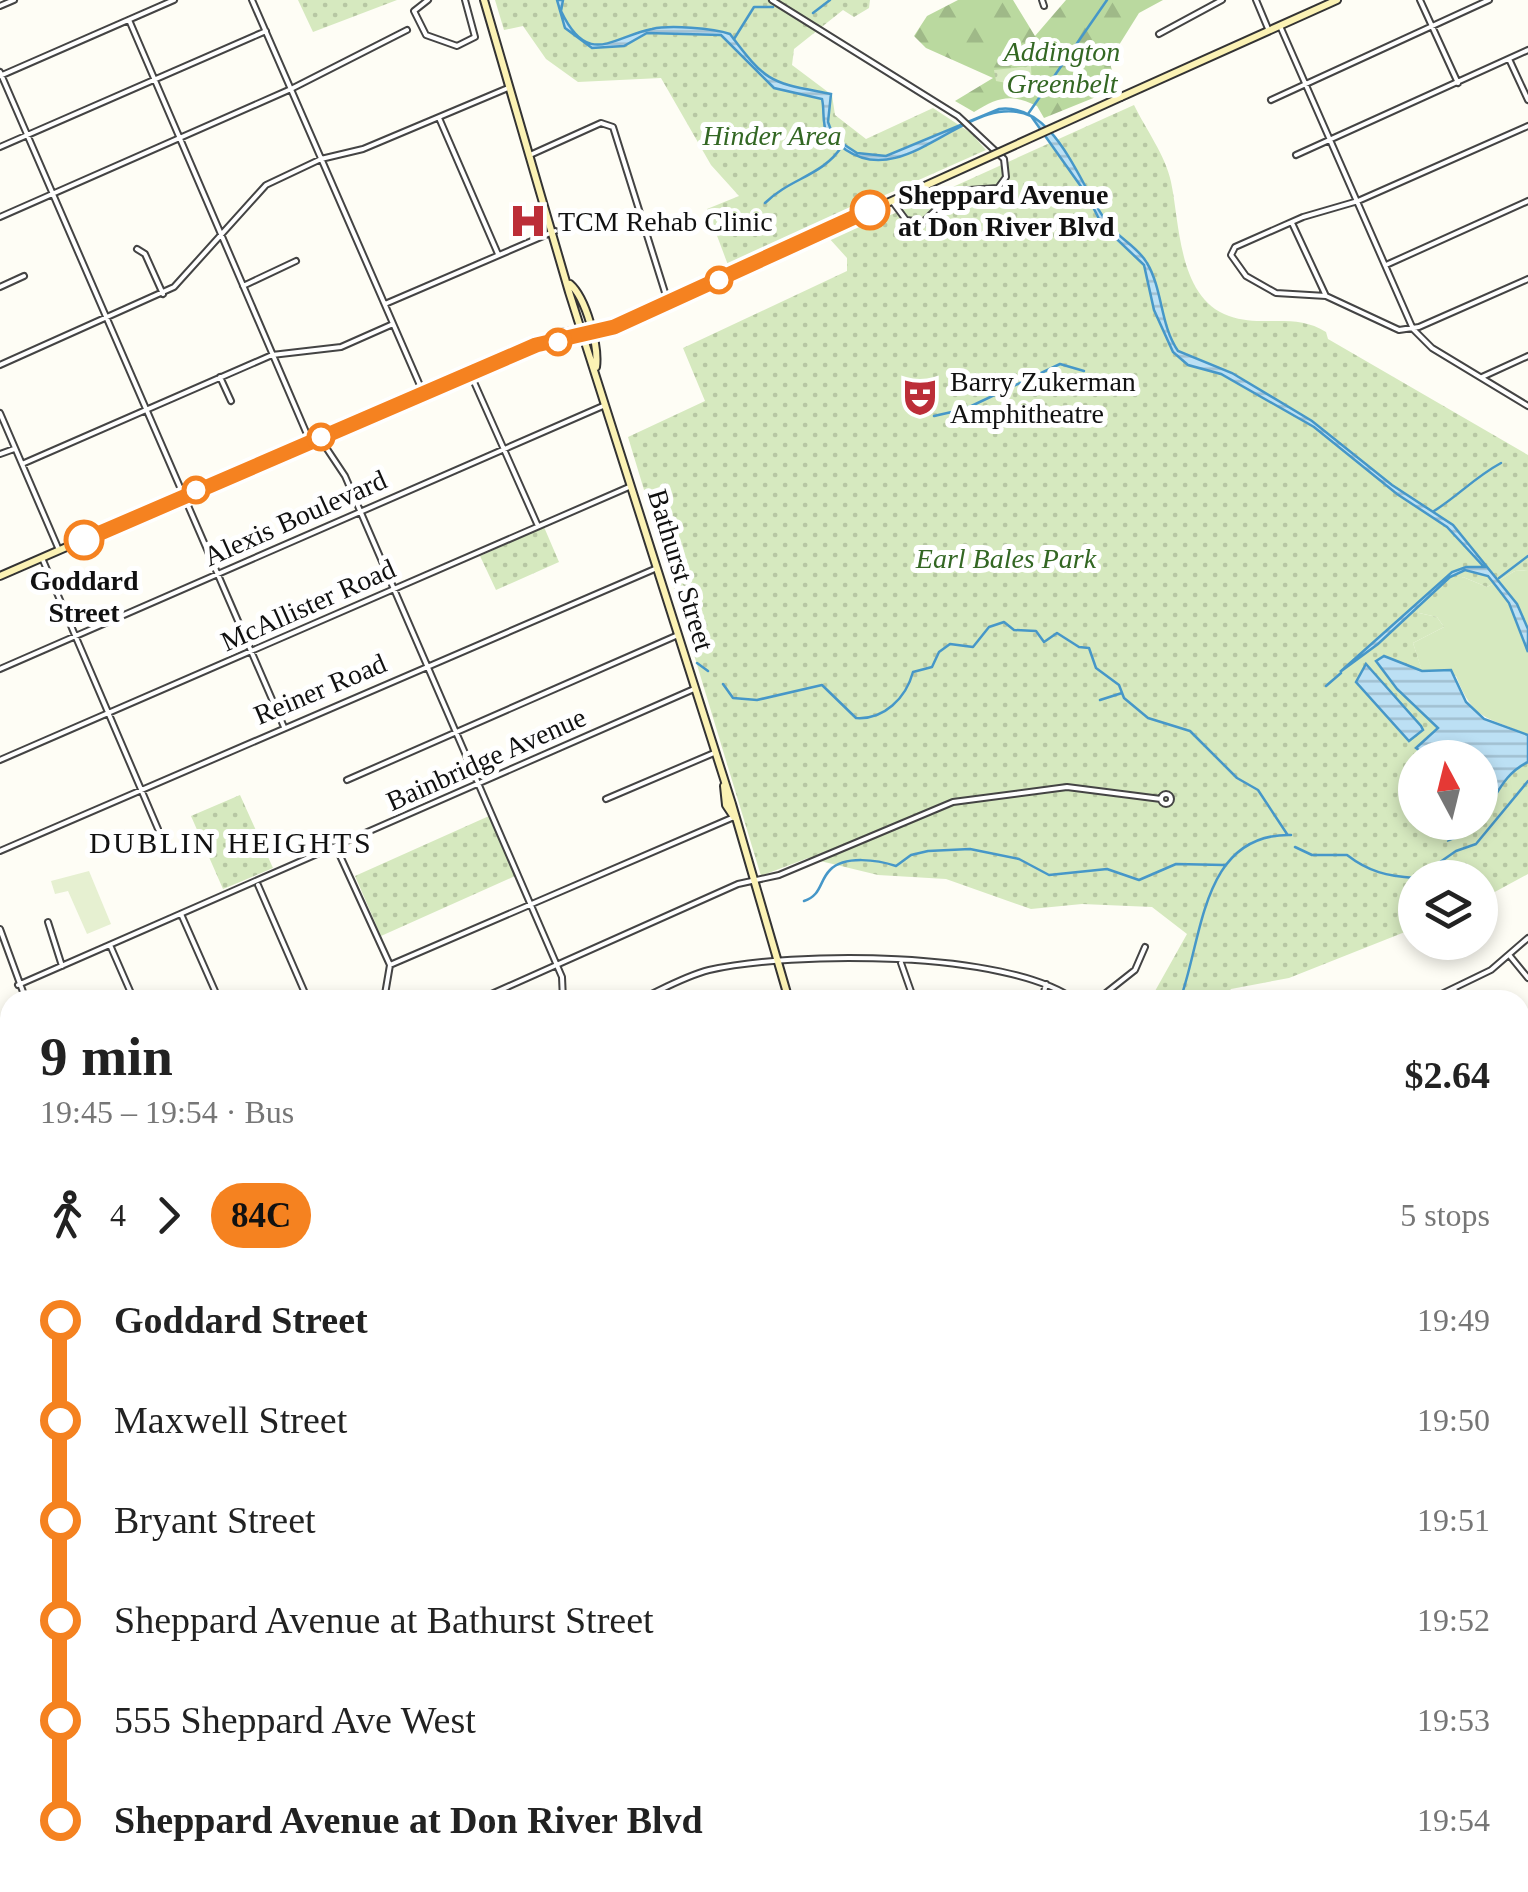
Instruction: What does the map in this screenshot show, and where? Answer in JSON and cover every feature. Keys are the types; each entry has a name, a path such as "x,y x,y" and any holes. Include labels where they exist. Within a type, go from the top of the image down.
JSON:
{"main road":[{"name":"Bathurst Street","path":"484,0 569,284 577,289 607,404 786,990"},
{"path":"0,576 550,340 556,334 620,322 668,302 1337,0"}],"street":[{"path":"0,6 14,0"},
{"path":"174,0 0,74 284,727"},
{"path":"252,0 423,393"},
{"path":"428,0 414,8 416,16 429,37 453,46 474,36 464,0"},
{"path":"772,0 960,118 1004,159 1006,177 998,188 954,191 922,222 906,220 892,201"},
{"path":"1159,34 1222,0"},
{"path":"1256,0 1269,31"},
{"path":"1420,0 1458,82"},
{"path":"1271,100 1489,0"},
{"path":"128,20 306,432 333,456 360,510 557,963 561,990"},
{"path":"1280,26 1413,329 1432,348 1528,406"},
{"path":"0,147 266,30"},
{"path":"0,217 291,89 408,30"},
{"path":"1296,156 1528,50"},
{"path":"1509,59 1528,100"},
{"path":"0,365 162,294 186,278 266,185 321,159 364,149 509,88"},
{"path":"439,118 498,254"},
{"path":"530,155 601,123 613,127 668,302"},
{"path":"1528,126 1358,201 1292,222 1231,250 1246,276 1258,286 1287,295 1326,296 1399,330 1413,329 1528,279"},
{"path":"1386,265 1528,201"},
{"path":"1292,222 1326,296"},
{"path":"385,304 554,231"},
{"path":"138,249 145,254 162,294"},
{"path":"244,286 296,260"},
{"path":"0,287 24,276"},
{"path":"22,464 272,355 341,347 394,324"},
{"path":"1482,377 1528,356"},
{"path":"470,373 538,526"},
{"path":"220,377 231,401"},
{"name":"Alexis Boulevard","path":"0,669 607,404"},
{"path":"0,413 59,550"},
{"path":"0,454 15,448"},
{"name":"McAllister Road","path":"0,760 632,486"},
{"path":"42,558 158,829"},
{"name":"Reiner Road","path":"0,851 657,568"},
{"path":"347,780 678,635"},
{"name":"Bainbridge Avenue","path":"18,985 257,884 694,689"},
{"path":"606,800 714,753"},
{"path":"499,990 738,884 753,882 957,801 1067,787 1161,800"},
{"path":"390,965 734,817"},
{"path":"336,847 390,965 386,990"},
{"path":"257,884 304,990"},
{"path":"182,914 216,990"},
{"path":"48,922 62,966"},
{"path":"0,929 21,990"},
{"path":"1454,989 1510,956 1528,938"},
{"path":"110,944 130,990"},
{"path":"1110,990 1136,970 1144,948"},
{"path":"662,990 703,972 848,955 1035,978 1056,990"},
{"path":"1510,956 1528,978"},
{"path":"901,962 911,990"},
{"path":"1044,990 1046,984"}],"green space":[{"path":"298,0 397,0 313,32"},
{"name":"Hinder Area","path":"495,0 870,0 869,8 854,17 843,10 794,49 792,65 832,95 835,115 866,139 933,108 971,133 986,150 728,265 707,209 739,196 711,165 661,78 578,82 546,59 523,26 504,30"},
{"name":"Addington Greenbelt","path":"958,0 1013,0 1035,36 1066,0 1163,0 1139,13 1109,61 1118,88 1044,118 1037,106 1020,99 998,100 974,112 955,101 993,78 926,48 914,36 927,16"},
{"path":"1031,66 1032,88 1026,98 1027,87 996,81 994,70"},
{"name":"Earl Bales Park","path":"1134,105 1168,172 1191,277 1212,307 1241,319 1314,326 1326,332 1328,339 1528,455 1528,570 1515,571 1487,587 1463,577 1449,591 1418,605 1419,613 1437,617 1444,627 1413,643 1422,670 1451,670 1466,702 1484,719 1528,735 1528,874 1498,890 1498,860 1398,860 1398,935 1289,978 1230,990 1156,990 1187,934 1152,907 1082,904 1031,909 946,879 878,875 808,858 761,876 628,437 705,401 683,348 847,271 847,258 828,237 893,214"},
{"path":"544,527 559,562 496,590 480,556"},
{"path":"1528,570 1528,735 1483,716 1469,702 1456,676 1422,671 1413,643 1444,627 1437,617 1419,613 1417,606 1463,577 1487,587 1515,571"},
{"path":"240,795 273,868 223,889 191,816"},
{"path":"489,816 515,876 381,936 355,876"},
{"path":"89,871 111,924 87,934 68,891 55,894 51,881"}],"water":[{"path":"557,0 563,0 561,11 571,28 591,44 613,42 660,28 730,34 772,79 831,94 828,122 834,138 857,153 886,156 999,109 1019,110 1030,116 1008,111 986,115 916,150 893,158 869,159 846,150 830,139 822,99 774,88 721,35 647,33 624,46 592,48 565,28"},
{"path":"1031,117 1052,133 1109,225 1147,263 1178,351 1232,373 1312,421 1392,485 1453,525 1517,604 1528,629 1528,652 1509,603 1496,586 1488,576 1465,570 1450,577 1378,644 1340,672 1452,572 1484,567 1447,527 1397,494 1314,427 1221,374 1188,365 1173,352 1154,310 1144,265 1102,225 1087,195"},
{"path":"1384,656 1422,671 1451,670 1466,702 1484,719 1528,735 1528,762 1498,792 1498,740 1425,740 1438,728 1397,689 1376,661"},
{"path":"1366,664 1423,730 1408,740 1356,682"}],"waterway":[{"path":"813,13 830,0"},
{"path":"1028,114 1107,0"},
{"path":"734,39 754,7 773,7"},
{"path":"765,203 816,171 842,146"},
{"path":"934,416 965,409 1060,364 1084,371"},
{"path":"1434,511 1501,463"},
{"path":"1499,578 1528,556"},
{"path":"723,684 733,698 757,700 822,685 856,718 866,718 892,706 913,672 932,667 939,652 950,644 973,647 989,627 1004,622 1014,630 1036,631 1044,642 1057,633 1079,647 1089,648 1096,668 1119,685 1124,698 1148,718 1190,731 1237,778 1258,790 1287,834"},
{"path":"697,663 708,671"},
{"path":"1326,686 1341,673"},
{"path":"1100,700 1122,693"},
{"path":"1443,860 1476,844 1528,781"},
{"path":"1183,990 1201,920 1222,870 1239,851 1261,839 1291,835"},
{"path":"1295,847 1312,855 1347,855 1379,872 1398,876"},
{"path":"804,901 814,895 836,865 862,860 896,866 911,855 928,851 970,849 1019,859 1049,875 1107,869 1139,880 1176,864 1224,865"}],"bus line":[{"name":"84C","path":"84,540 536,345 614,327 870,210"}],"place":[{"name":"Sheppard Avenue at Don River Blvd","path":"870,210"},
{"name":"TCM Rehab Clinic","path":"528,221"},
{"name":"Barry Zukerman Amphitheatre","path":"920,397"},
{"name":"Goddard Street","path":"84,540"}],"district":[{"name":"DUBLIN HEIGHTS","path":"231,842"}]}
